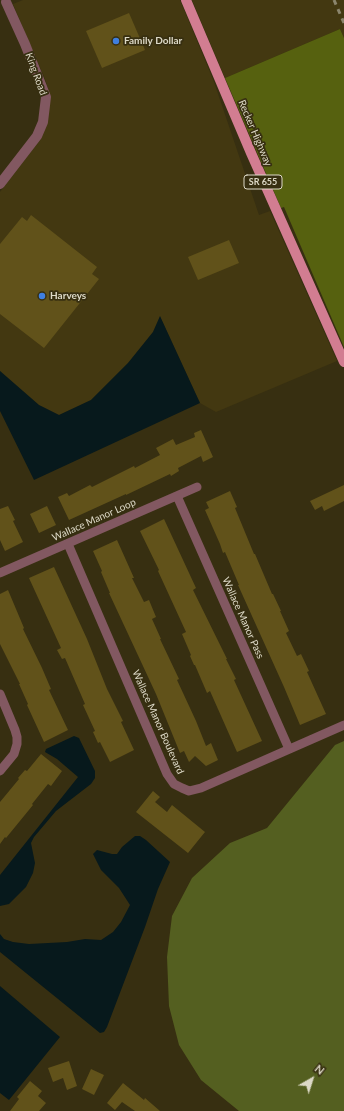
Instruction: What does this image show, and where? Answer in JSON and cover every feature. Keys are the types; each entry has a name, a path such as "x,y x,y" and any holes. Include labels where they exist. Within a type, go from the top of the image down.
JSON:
{"main road":[{"name":"Recker Highway","path":"186,0 251,153 344,362"}],"street":[{"name":"King Road","path":"0,184 37,136 43,122 46,97 25,44 6,2"},
{"name":"Wallace Manor Loop","path":"0,573 196,487"},
{"name":"Wallace Manor Pass","path":"177,496 289,749"},
{"name":"Wallace Manor Boulevard","path":"68,544 167,774 174,784 189,791 201,788 344,725"},
{"path":"0,694 15,730 17,744 14,754 0,771"}],"shaded area":[{"path":"23,0 180,0 214,82 259,215 270,211 337,361 216,412 200,403 160,317 153,332 128,363 91,400 59,415 39,405 0,371 0,192 41,139 51,97 45,79 13,4"},
{"path":"192,0 344,0 344,38 340,29 225,78"},
{"path":"160,316 200,403 34,480 0,411 0,371 39,405 59,415 91,400 128,363 153,332"},
{"path":"74,736 79,738 95,771 95,778 91,784 56,811 34,837 31,843 35,863 33,873 26,887 9,904 0,906 0,875 78,777 57,759 45,752 46,749"},
{"path":"135,836 140,836 146,840 170,862 158,889 107,1027 104,1032 100,1033 0,952 0,934 4,939 29,944 67,942 85,939 101,940 113,932 121,922 130,905 119,888 101,870 93,854 97,850 117,854 122,847"},
{"path":"0,986 60,1037 9,1100 0,1093"}],"green space":[{"path":"340,29 344,38 344,347 284,207 281,208 225,78"},
{"path":"344,741 344,1111 239,1111 201,1080 179,1045 169,1006 167,957 172,916 192,878 230,843 267,828 335,745"}],"building":[{"name":"Family Dollar","path":"129,13 145,50 102,68 86,31"},
{"name":"Harveys","path":"31,215 97,267 92,274 99,279 44,348 0,314 0,244 22,217 27,221"},
{"path":"229,240 239,263 198,280 188,257"},
{"path":"201,430 213,457 203,462 201,456 178,468 179,471 171,476 170,474 69,520 58,497 67,493 69,496 90,485 92,487 134,466 135,468 160,455 156,448 173,439 176,445 195,437 194,433"},
{"path":"344,485 344,501 324,511 322,506 315,510 310,501"},
{"path":"230,491 237,507 235,508 254,554 289,631 286,633 297,656 301,654 309,671 307,672 326,714 300,725 225,552 223,553 205,510 209,508 206,502"},
{"path":"8,506 23,542 5,551 0,540 0,509"},
{"path":"47,506 56,525 39,533 30,514"},
{"path":"164,519 196,588 193,590 227,659 236,679 234,680 262,741 237,752 210,691 207,693 190,656 191,655 182,634 186,632 140,531"},
{"path":"117,540 134,578 132,578 144,602 149,600 156,617 152,619 179,679 177,680 206,746 211,743 218,760 206,766 195,756 189,762 184,751 180,753 156,694 109,593 101,572 102,571 93,551"},
{"path":"54,567 87,639 107,689 123,721 121,722 134,750 110,762 93,732 95,731 83,705 85,704 65,658 62,659 57,650 61,648 29,578"},
{"path":"8,590 24,628 23,629 51,689 49,690 68,730 44,742 27,705 28,704 20,684 0,644 0,594"},
{"path":"41,754 62,771 51,786 48,784 32,804 33,805 0,844 0,802 19,779 18,778 25,770 27,771"},
{"path":"153,791 160,797 155,802 167,812 172,805 205,832 188,853 136,812"},
{"path":"69,1061 77,1086 67,1090 63,1078 53,1082 48,1068"},
{"path":"91,1069 104,1075 94,1095 82,1089"},
{"path":"30,1081 42,1091 38,1096 46,1103 39,1111 10,1111 19,1099 17,1097"},
{"path":"123,1083 144,1100 145,1098 160,1111 135,1111 122,1102 115,1110 107,1103"}],"railway":[{"path":"334,0 344,23"}],"place":[{"name":"Family Dollar","path":"116,41"},
{"name":"Harveys","path":"42,296"}]}
